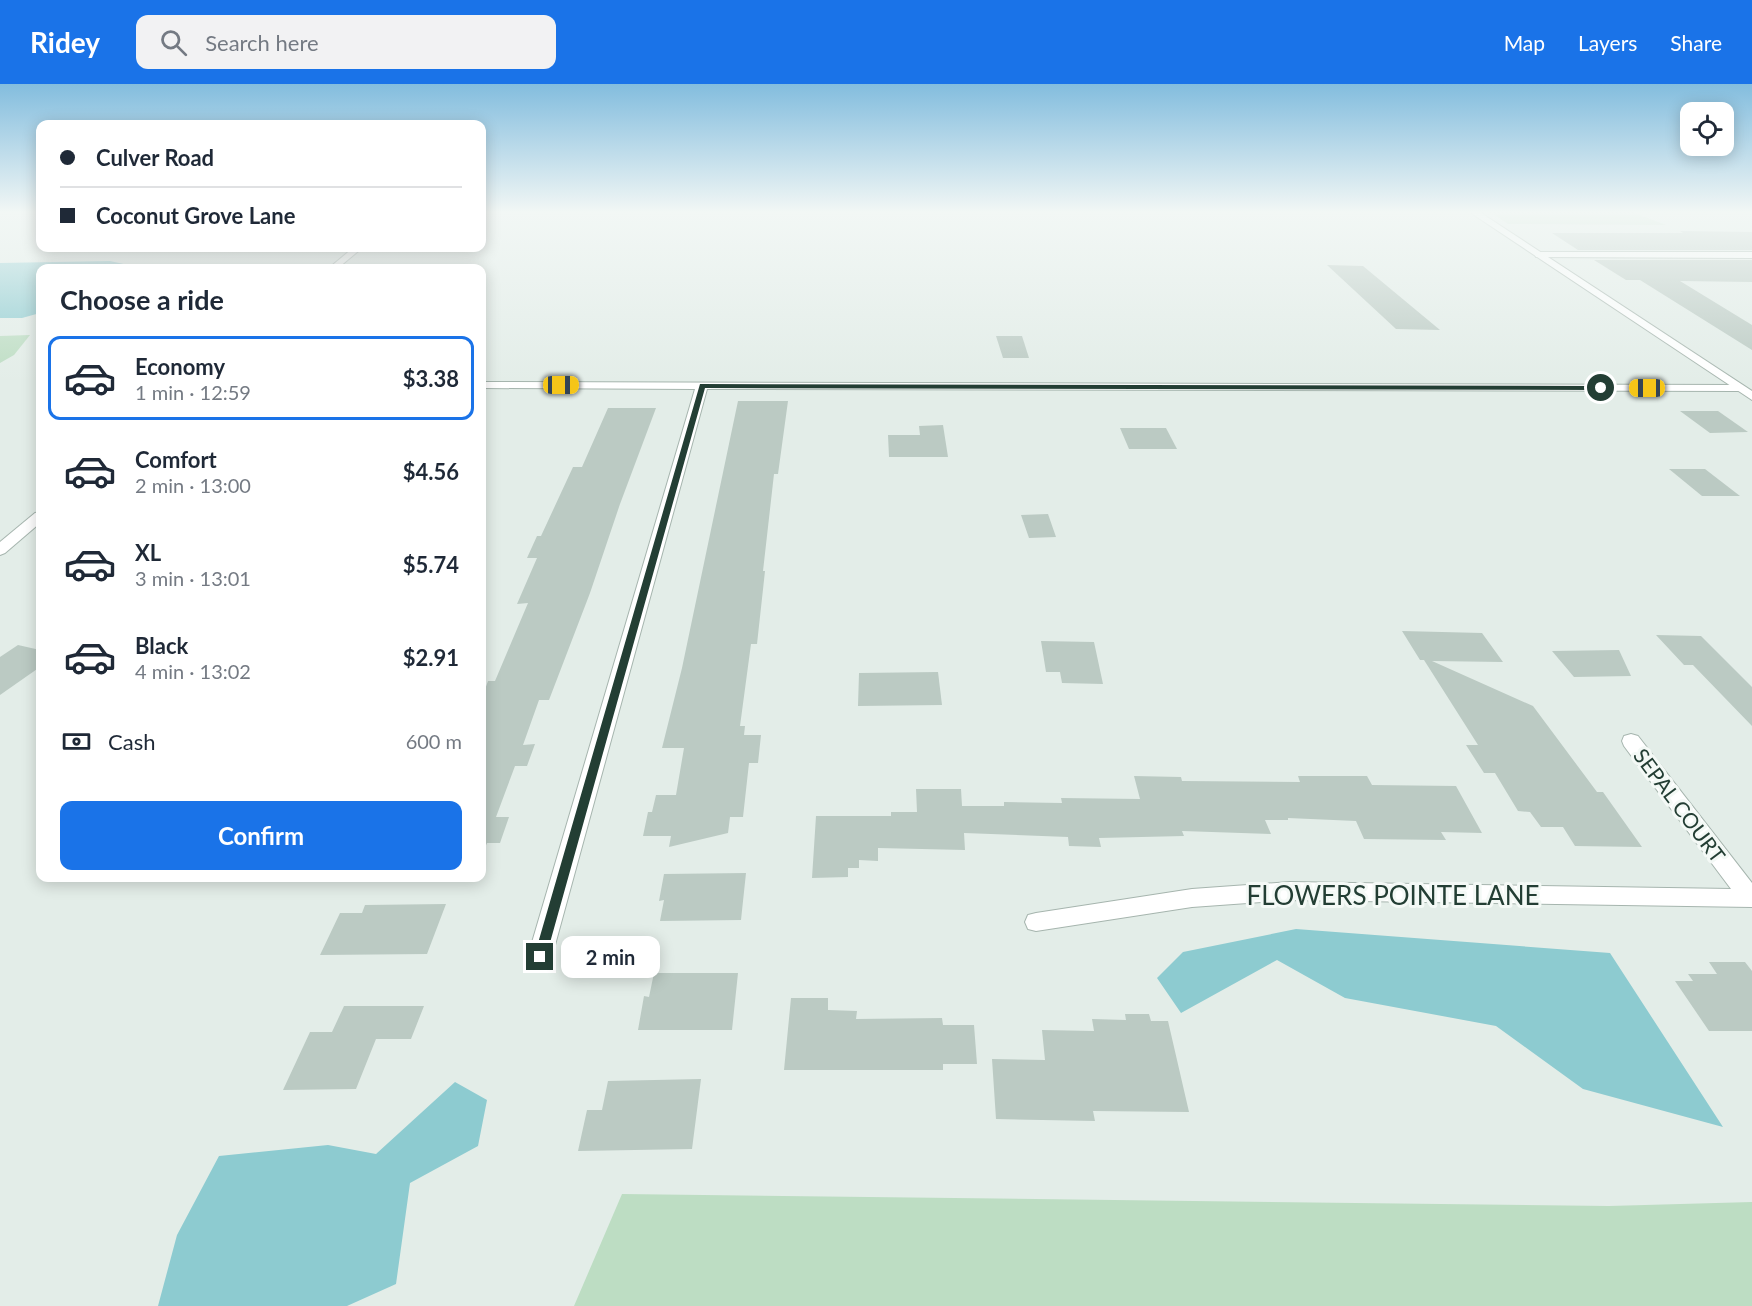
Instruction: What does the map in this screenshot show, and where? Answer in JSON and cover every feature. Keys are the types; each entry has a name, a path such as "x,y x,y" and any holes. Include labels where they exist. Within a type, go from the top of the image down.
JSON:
{"street":[{"path":"1559,268 1752,396"},
{"path":"486,385 1740,388"},
{"path":"540,957 702,386"},
{"path":"0,550 36,519"},
{"name":"SEPAL COURT","path":"1631,741 1751,898"},
{"name":"FLOWERS POINTE LANE","path":"1035,922 1192,898 1290,891 1751,898"}],"green space":[{"path":"30,335 14,355 0,363 0,336"},
{"path":"622,1194 1609,1206 1752,1202 1752,1306 574,1306"}],"water":[{"path":"0,268 36,268 36,314 22,318 0,318"},
{"path":"1296,929 1610,953 1723,1127 1583,1089 1496,1026 1345,998 1277,960 1181,1013 1157,978 1183,952"},
{"path":"455,1082 487,1100 478,1146 410,1183 396,1284 347,1306 158,1306 177,1235 219,1156 328,1145 376,1154"}],"building":[{"path":"1330,268 1365,268 1440,330 1396,329"},
{"path":"1607,268 1752,268 1752,282 1680,281 1752,325 1752,350 1640,280 1626,280"},
{"path":"996,336 1022,336 1029,358 1003,358"},
{"path":"738,401 788,401 778,474 774,474 757,644 751,644 740,726 745,726 744,735 761,735 758,763 749,763 743,817 730,817 728,833 669,847 671,836 643,836 648,812 652,812 656,795 676,795 684,748 662,748 682,668"},
{"path":"608,408 656,408 549,700 539,700 523,745 535,744 527,766 515,766 496,817 509,817 500,843 487,843 486,845 486,687 488,681 495,681 528,603 517,604 537,558 527,558 537,536 541,536 573,467 582,467"},
{"path":"1680,411 1718,411 1748,432 1710,433"},
{"path":"943,425 948,457 889,457 888,435 920,435 919,426"},
{"path":"1120,428 1166,428 1177,449 1129,449"},
{"path":"1669,469 1705,469 1740,496 1702,496"},
{"path":"1048,514 1056,537 1029,538 1021,515"},
{"path":"1402,631 1482,633 1503,662 1432,661 1533,706 1597,792 1603,792 1642,847 1575,846 1563,827 1541,827 1530,812 1518,811 1495,773 1484,773 1466,745 1478,745 1424,660 1420,660"},
{"path":"1656,635 1701,636 1752,687 1752,726 1693,665 1684,665"},
{"path":"1041,641 1094,642 1103,684 1062,683 1060,672 1046,672"},
{"path":"18,645 36,649 36,670 0,695 0,657"},
{"path":"1619,650 1631,676 1574,677 1552,651"},
{"path":"938,672 942,705 858,706 859,673"},
{"path":"1134,776 1181,777 1182,781 1300,782 1298,776 1367,776 1372,785 1456,786 1482,833 1441,832 1446,840 1364,839 1356,821 1288,818 1288,820 1265,820 1271,834 1182,831 1184,836 1099,838 1101,847 1069,846 1068,837 964,833 965,850 878,848 878,861 859,860 859,868 848,868 848,877 812,878 816,816 891,816 891,812 917,812 916,789 961,789 962,806 1004,806 1004,802 1062,803 1061,798 1140,799"},
{"path":"746,873 741,920 660,921 664,900 659,901 664,874"},
{"path":"446,904 427,954 320,955 340,913 362,913 365,905"},
{"path":"1709,962 1745,962 1752,971 1752,1031 1709,1031 1675,981 1693,981 1688,974 1717,974"},
{"path":"654,973 738,973 732,1030 638,1030 644,996 649,997"},
{"path":"791,998 828,998 828,1010 857,1011 856,1019 942,1018 943,1025 974,1025 977,1064 943,1064 943,1070 784,1070"},
{"path":"344,1006 424,1006 411,1039 376,1039 356,1089 283,1090 310,1032 332,1032"},
{"path":"1125,1014 1149,1014 1151,1021 1168,1021 1189,1112 1093,1111 1095,1121 996,1119 992,1059 1045,1060 1042,1030 1094,1031 1092,1019 1126,1020"},
{"path":"701,1079 692,1149 578,1151 587,1110 602,1110 608,1081"}],"route":[{"path":"540,957 702,386 1601,388"}]}
